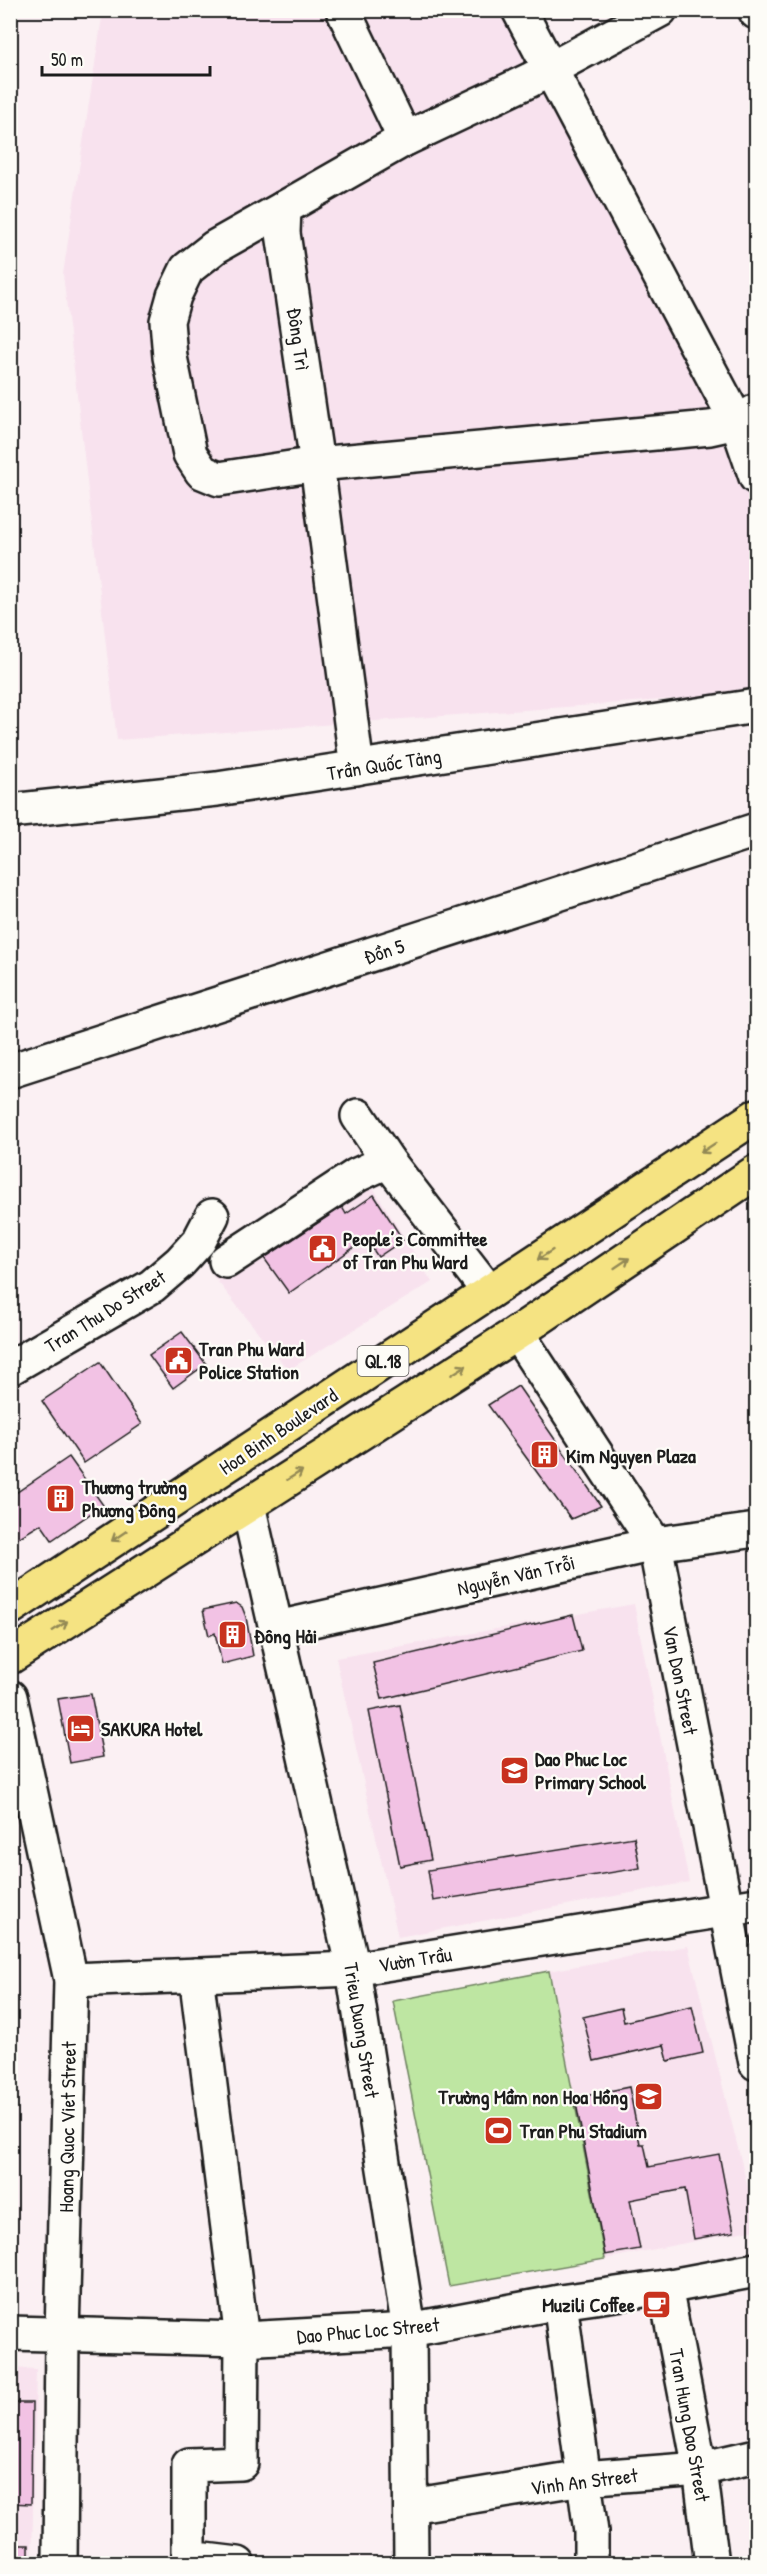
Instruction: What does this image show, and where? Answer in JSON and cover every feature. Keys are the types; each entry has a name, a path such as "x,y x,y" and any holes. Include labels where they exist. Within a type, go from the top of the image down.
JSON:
{"highway":[{"name":"Hoa Binh Boulevard","path":"10,1608 756,1116"},
{"name":"QL.18","path":"10,1657 517,1333 756,1172"},
{"path":"489,1292 517,1333"},
{"path":"232,1461 252,1502"}],"street":[{"path":"343,10 405,139"},
{"path":"519,10 746,416 756,477"},
{"path":"660,10 530,80 405,139 215,247 187,269 174,296 167,321 170,357 190,454 202,472 219,479 317,464 710,428 746,416"},
{"name":"Đông Trì","path":"284,208 283,233 317,464 357,768"},
{"name":"Trần Quốc Tảng","path":"10,811 217,789 756,706"},
{"name":"Đồn 5","path":"10,1071 756,830"},
{"path":"358,1116 388,1161 489,1292"},
{"path":"226,1261 357,1175 388,1161"},
{"name":"Tran Thu Do Street","path":"10,1368 152,1286 180,1262 200,1240 212,1216"},
{"name":"Van Don Street","path":"517,1333 655,1544 741,1908 756,2063"},
{"name":"Trieu Duong Street","path":"252,1502 277,1628 353,1969 410,2330 411,2564"},
{"name":"Nguyễn Văn Trỗi","path":"277,1628 655,1544 756,1530"},
{"name":"Hoang Quoc Viet Street","path":"10,1697 71,1980 62,2335 60,2564"},
{"name":"Vườn Trầu","path":"71,1980 353,1969 741,1908"},
{"path":"196,1975 242,2340 241,2463 189,2465 189,2558 238,2564"},
{"name":"Dao Phuc Loc Street","path":"10,2333 242,2340 410,2330 560,2302 665,2287 756,2270"},
{"name":"Tran Hung Dao Street","path":"665,2287 700,2469 712,2564"},
{"path":"560,2302 591,2532 591,2564"},
{"name":"Vinh An Street","path":"411,2506 583,2478 700,2469 756,2456"}],"shaded area":[{"path":"103,11 520,11 735,426 756,506 756,693 117,740 63,274"},
{"path":"374,1189 432,1282 288,1370 211,1273 320,1202"},
{"name":"Dao Phuc Loc Primary School","path":"634,1604 689,1882 398,1937 336,1658"},
{"name":"Trường Mầm non Hoa Hồng","path":"688,1946 756,2221 756,2229 605,2259 549,1971"},
{"path":"11,2368 36,2369 32,2563 11,2564"}],"green space":[{"name":"Tran Phu Stadium","path":"549,1971 605,2259 449,2286 393,2001"}],"building":[{"name":"People’s Committee of Tran Phu Ward","path":"374,1195 403,1240 378,1257 366,1239 289,1293 264,1258 342,1207 346,1214"},
{"name":"Tran Phu Ward Police Station","path":"182,1332 206,1364 173,1388 149,1355"},
{"path":"100,1362 142,1424 84,1463 42,1401"},
{"name":"Kim Nguyen Plaza","path":"518,1386 601,1506 571,1519 488,1405"},
{"name":"Thương trường Phương Đông","path":"69,1457 103,1505 52,1540 41,1524 10,1543 10,1497"},
{"name":"Đông Hải","path":"236,1603 242,1607 246,1617 253,1656 222,1664 215,1633 209,1636 203,1610"},
{"path":"573,1615 582,1651 382,1699 373,1663"},
{"name":"SAKURA Hotel","path":"91,1694 103,1757 70,1763 58,1699"},
{"path":"400,1705 431,1860 400,1866 369,1711"},
{"path":"634,1837 640,1868 433,1901 428,1870"},
{"path":"692,2006 703,2053 668,2061 664,2045 594,2061 583,2017 621,2008 624,2022"},
{"path":"629,2087 640,2144 644,2144 649,2167 719,2154 734,2232 694,2239 685,2189 630,2200 640,2249 605,2255 575,2098"},
{"path":"10,2403 32,2403 31,2504 10,2503"},
{"path":"10,2545 29,2545 29,2564 10,2564"}],"place":[{"name":"People’s Committee of Tran Phu Ward","path":"322,1249"},
{"name":"Tran Phu Ward Police Station","path":"178,1360"},
{"name":"Kim Nguyen Plaza","path":"545,1455"},
{"name":"Thương trường Phương Đông","path":"61,1498"},
{"name":"Đông Hải","path":"233,1635"},
{"name":"SAKURA Hotel","path":"80,1728"},
{"name":"Dao Phuc Loc Primary School","path":"514,1770"},
{"name":"Trường Mầm non Hoa Hồng","path":"649,2096"},
{"name":"Tran Phu Stadium","path":"499,2130"},
{"name":"Muzili Coffee","path":"656,2304"}]}
